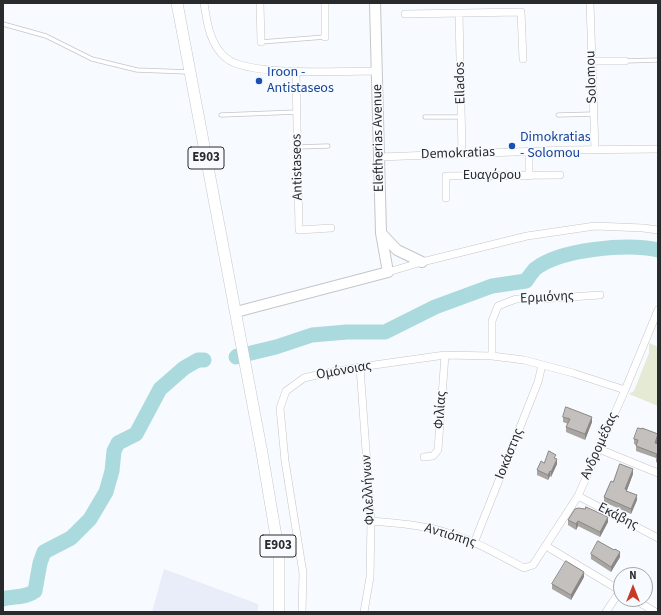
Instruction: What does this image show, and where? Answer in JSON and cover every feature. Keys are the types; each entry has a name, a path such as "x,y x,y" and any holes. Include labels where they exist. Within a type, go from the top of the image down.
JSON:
{"main road":[{"name":"E903","path":"177,3 242,343 279,554 279,612"},
{"name":"Eleftherias Avenue","path":"375,3 381,233 388,272"},
{"path":"381,233 397,250 422,262"},
{"path":"236,312 388,272"}],"street":[{"path":"204,3 207,25 214,42 227,59 245,67 296,72 377,71"},
{"path":"260,3 261,42"},
{"path":"325,3 325,37"},
{"name":"Solomou","path":"590,3 595,150"},
{"path":"405,14 521,12 523,59"},
{"name":"Ellados","path":"459,13 462,153"},
{"path":"592,61 625,61"},
{"name":"Antistaseos","path":"296,72 299,230 330,228"},
{"name":"Demokratias","path":"379,157 462,153 658,149"},
{"path":"529,152 529,176"},
{"name":"Ευαγόρου","path":"446,198 446,176 560,175"},
{"path":"388,272 527,236 595,226 658,230"},
{"name":"Ερμιόνης","path":"492,356 492,321 498,306 516,299 600,295"},
{"name":"Ανδρομέδας","path":"524,568 533,565 578,496 625,390 658,310"},
{"name":"Ομόνοιας","path":"302,612 303,573 286,461 280,408 286,391 304,378 360,367 445,355 492,356 524,360 573,373 625,390"},
{"name":"Φιλίας","path":"424,457 433,456 438,450 445,355"},
{"name":"Ιοκάστης","path":"474,543 538,382 542,365"},
{"name":"Φιλελλήνων","path":"360,367 371,521 370,577 364,612"},
{"path":"599,449 658,473"},
{"name":"Εκάβης","path":"578,496 658,538"},
{"name":"Αντιόπης","path":"371,521 407,524 448,533 474,543 524,568"},
{"path":"546,546 613,586"},
{"path":"606,612 613,602"}],"lane":[{"path":"3,24 46,36 92,59 137,70 190,72"},
{"path":"261,42 325,37"},
{"path":"625,61 658,60"},
{"path":"221,114 297,112"},
{"path":"558,114 594,114"},
{"path":"425,118 461,117"},
{"path":"297,147 328,146"}],"shaded area":[{"path":"164,569 258,604 258,612 152,612"}],"green space":[{"path":"649,343 658,347 658,406 629,394 634,391 649,353"}],"building":[{"path":"566,407 592,417 585,434 566,427 570,419 563,417"},
{"path":"638,428 658,434 655,443 658,444 658,457 656,457 657,454 636,446 638,440 634,439"},
{"path":"549,451 556,455 554,458 557,459 548,475 537,470 541,461 544,463"},
{"path":"620,464 633,469 625,489 627,490 626,491 637,495 631,509 604,497 611,481 613,482"},
{"path":"586,507 608,517 600,532 578,521 576,524 568,520 575,509 585,509"},
{"path":"598,541 620,552 611,567 591,554"},
{"path":"566,561 584,572 571,595 552,584"}],"waterway":[{"path":"251,353 276,347 312,335 347,332 385,332 435,307 492,286 526,281 535,269 546,262 577,252 595,249 630,247 658,250"},
{"path":"3,599 24,596 35,591 40,563 44,552 71,538 90,519 106,492 112,471 114,451 118,443 136,434 160,389 184,368 198,360 204,360"}],"place":[{"name":"Iroon - Antistaseos","path":"259,81"},
{"name":"Dimokratias - Solomou","path":"512,146"}]}
